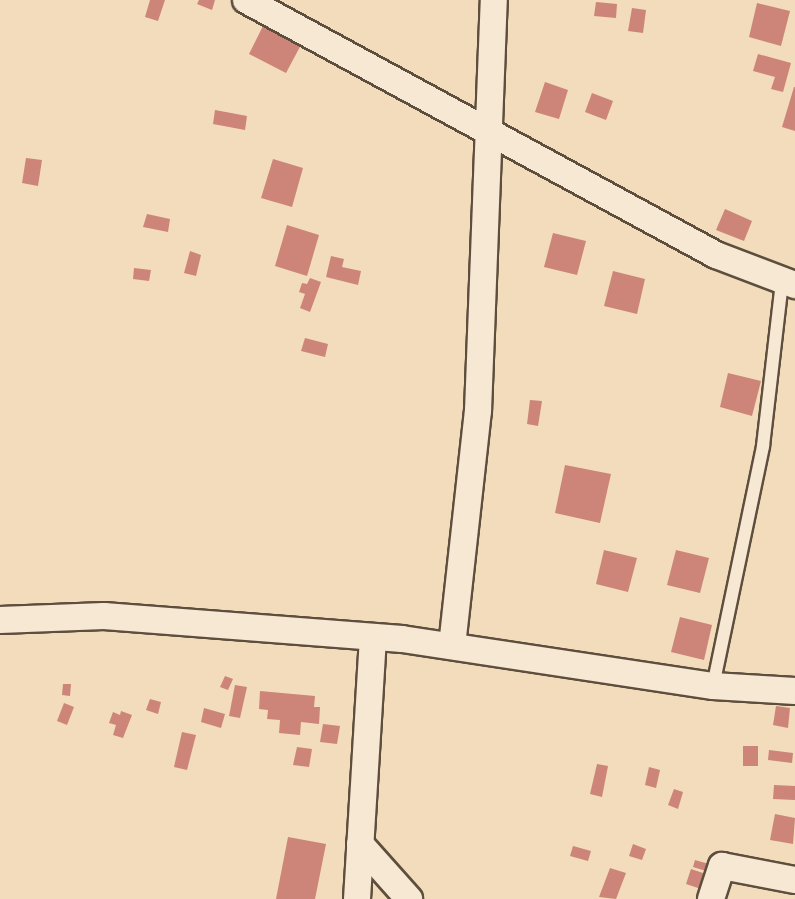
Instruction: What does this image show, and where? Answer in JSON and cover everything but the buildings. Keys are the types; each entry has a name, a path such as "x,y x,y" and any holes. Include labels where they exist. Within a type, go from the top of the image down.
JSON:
{"street":[{"path":"246,0 490,135 716,255 789,284"},
{"path":"452,646 478,411 494,0"},
{"path":"0,620 104,616 373,637 452,646 713,686 795,691"},
{"path":"357,899 373,637"},
{"path":"360,844 409,899"},
{"path":"711,899 722,866 795,880"}],"lane":[{"path":"713,686 763,446 789,284"}]}
